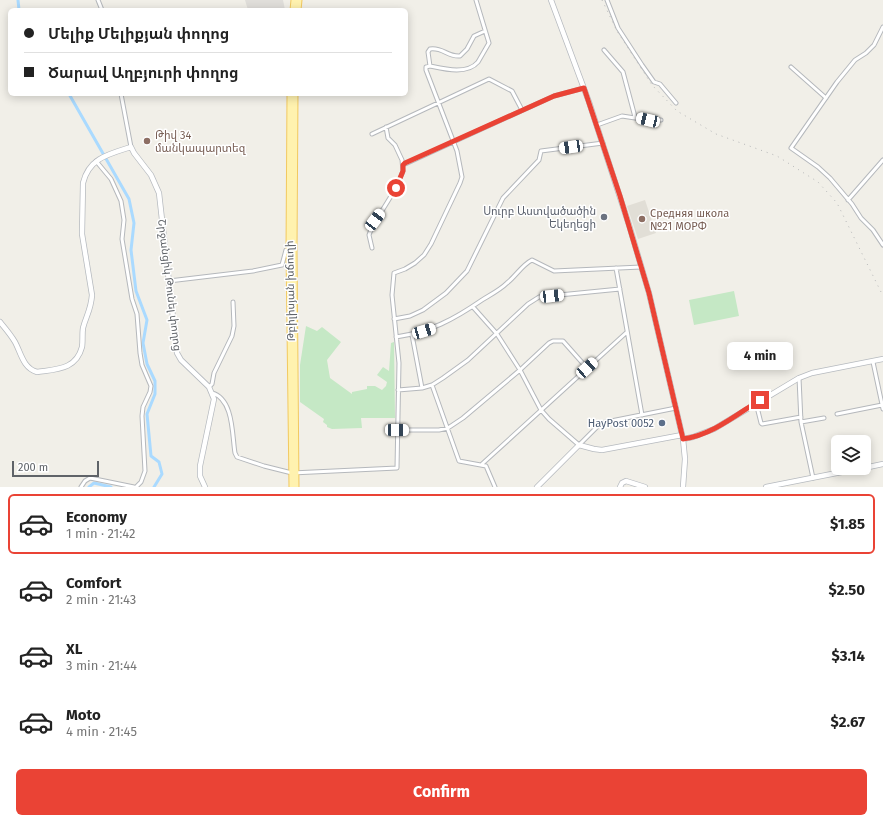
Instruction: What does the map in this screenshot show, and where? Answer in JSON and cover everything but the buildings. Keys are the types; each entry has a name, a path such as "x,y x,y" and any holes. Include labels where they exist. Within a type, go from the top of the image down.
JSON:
{"main road":[{"name":"Թբիլիսյան խճուղի","path":"290,96 289,250 294,473 296,487"},
{"name":"Թբիլիսյան խճուղի","path":"292,487 294,473 295,96"}],"street":[{"path":"212,393 218,394 228,410 235,454 237,457 264,466 294,473 397,468 399,362 392,294 394,273 415,263 424,255 431,244 462,177 454,141 438,104 426,67 430,66 461,70 476,64 488,43 476,0"},
{"path":"551,0 603,143 642,267 682,437 685,459 684,487"},
{"path":"607,0 618,28 642,65 654,82 660,84 676,103"},
{"path":"883,27 874,45 850,66 791,148 818,167 830,178 856,209 861,218 873,230 883,245"},
{"path":"430,66 428,52 430,49 440,48 449,55 460,56 467,49 474,36 485,31"},
{"path":"604,50 623,72 635,117"},
{"path":"791,67 826,98"},
{"path":"372,134 490,79 512,91 522,110"},
{"path":"403,165 554,96 584,88"},
{"name":"Շրջանցիկ Թունել փողոց","path":"121,96 131,147 151,175 159,193 177,353 181,360 209,387 214,399 200,466 200,476 205,487"},
{"path":"596,125 622,116 648,120 661,120"},
{"path":"372,248 370,236 372,227 396,188 403,171 402,160 397,148 388,138 386,127"},
{"path":"394,319 410,316 423,310 446,293 467,271 503,198 539,160 540,151 603,143"},
{"path":"0,322 15,341 25,364 34,371 37,372 64,368 74,361 82,346 84,326 92,302 82,234 83,183 86,174 98,159 107,154 131,147"},
{"path":"81,487 85,481 90,478 135,487 141,482 146,471 142,416 143,407 150,392 151,386 142,365 137,314 132,299 122,239 124,220 121,201 111,179 98,159"},
{"path":"848,200 883,160"},
{"path":"169,281 252,271 282,265 286,250 289,250"},
{"path":"396,337 412,335 436,327 473,306 508,283 526,263 532,260 554,271 642,267"},
{"path":"616,268 642,415"},
{"path":"398,390 422,388 432,385 468,360 528,304 539,297 620,289"},
{"path":"209,387 212,384 214,374 232,336 234,326 233,302"},
{"path":"473,306 496,334 520,370 541,410 549,419 579,445 594,449 602,450 682,437 693,437 714,429 799,378 812,373 883,359"},
{"path":"482,464 627,332"},
{"path":"412,335 422,388"},
{"path":"397,430 439,430 448,428 463,418 520,370 549,343 557,340 563,341 587,368"},
{"path":"837,414 883,406 873,362"},
{"path":"799,378 800,417 813,478"},
{"path":"432,385 460,462 482,464 487,467 495,487"},
{"path":"756,403 761,423 800,417"},
{"path":"537,487 601,423 676,408"},
{"path":"801,422 824,418"},
{"path":"871,466 883,464"},
{"path":"766,487 831,474"},
{"path":"620,487 622,483 626,481 646,487"}],"shaded area":[{"path":"245,0 283,0 285,8 247,8"},
{"name":"Средняя школа №21 МОРФ","path":"645,200 656,233 638,239 627,206"}],"green space":[{"path":"734,291 739,316 694,325 689,300"},
{"path":"306,326 317,331 322,327 341,342 327,360 330,378 352,394 352,392 367,389 367,386 375,386 382,390 386,386 387,382 377,375 383,367 389,371 391,343 394,342 395,418 361,418 362,428 332,429 327,427 327,425 323,422 324,419 300,402 300,365"}],"waterway":[{"path":"18,0 19,8"},
{"path":"70,96 129,199 134,223 131,250 136,291 147,320 143,343 147,364 155,381 155,394 147,414 151,456 159,462 162,474 154,487"},
{"path":"89,487 94,483 111,487"}],"railway":[{"path":"602,0 617,31 652,85 677,111 716,134 777,156 818,182 837,203 883,296"}],"place":[{"name":"Թիվ 34 մանկապարտեզ","path":"147,141"},
{"name":"Սուրբ Աստվածածին Եկեղեցի","path":"604,217"},
{"name":"Средняя школа №21 МОРФ","path":"642,219"},
{"name":"HayPost 0052","path":"662,423"}],"route":[{"path":"396,188 403,171 403,165 405,163 554,96 584,88 620,196 649,293 683,439 714,429 760,400"}]}
